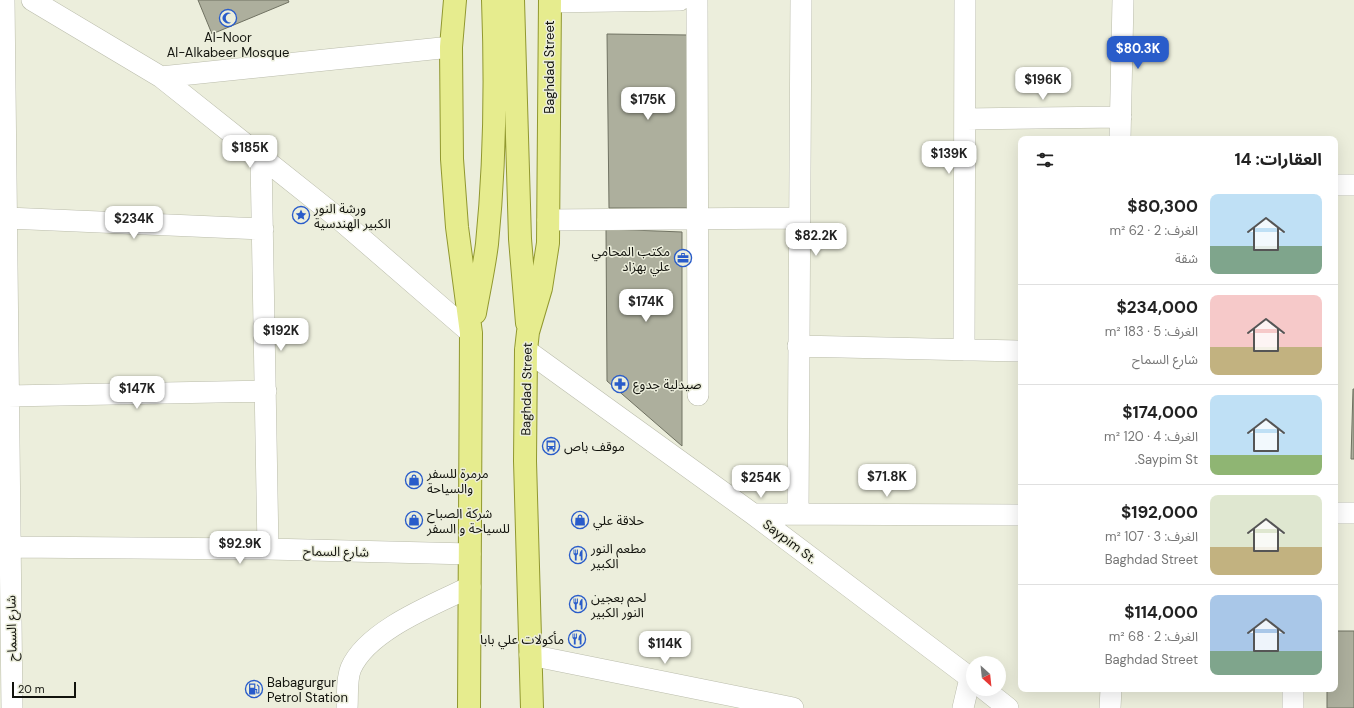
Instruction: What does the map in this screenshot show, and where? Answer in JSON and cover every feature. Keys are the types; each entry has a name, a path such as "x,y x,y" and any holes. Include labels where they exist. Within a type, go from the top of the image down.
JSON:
{"main road":[{"path":"440,0 452,47"},
{"path":"455,0 452,47 452,159 457,227 471,332 469,708"},
{"path":"471,332 482,275 489,216 494,106 493,0"},
{"path":"513,0 520,239 527,341"},
{"name":"Baghdad Street","path":"532,708 525,461 527,341 541,288 548,243 550,1"}],"street":[{"name":"شارع السماح","path":"4,0 8,396 5,527 11,548 6,684 12,708"},
{"path":"32,0 161,77 338,218 471,332"},
{"path":"550,1 680,0"},
{"path":"697,0 696,219 698,395"},
{"path":"798,514 801,0"},
{"path":"964,350 966,119 965,0"},
{"path":"1120,136 1123,0"},
{"path":"161,77 452,47"},
{"path":"966,119 1121,117"},
{"path":"262,156 268,549"},
{"path":"1338,185 1354,185"},
{"path":"6,218 263,229"},
{"path":"548,220 799,218"},
{"name":"Saypim St.","path":"527,341 966,674"},
{"path":"798,346 1018,351"},
{"path":"8,396 266,391"},
{"path":"1338,513 1354,513"},
{"path":"753,514 1018,515"},
{"name":"شارع السماح","path":"11,548 268,549 470,554"},
{"path":"347,708 350,670 361,651 383,632 470,587"},
{"path":"530,655 794,708"},
{"path":"1110,708 1111,692"},
{"path":"1293,692 1293,708"},
{"path":"963,708 969,696"},
{"name":"Saypim St.","path":"993,696 1008,708"}],"building":[{"name":"Al-Noor Al-Alkabeer Mosque","path":"198,0 288,0 289,2 212,34"},
{"path":"607,34 688,35 689,208 609,208"},
{"path":"606,229 682,232 682,446 607,381"},
{"path":"1353,389 1354,459 1351,459"},
{"path":"1338,631 1354,631 1354,708 1327,708 1327,692 1338,692"}],"place":[{"name":"Al-Noor Al-Alkabeer Mosque","path":"228,18"},
{"name":"ورشة النور الكبير الهندسية","path":"301,215"},
{"name":"مكتب المحامي علي بهزاد","path":"683,258"},
{"name":"صيدلية جدوع","path":"620,384"},
{"name":"موقف باص","path":"551,446"},
{"name":"مرمرة للسفر والسياحة","path":"414,480"},
{"name":"شركة الصباح للسياحة و السفر","path":"414,520"},
{"name":"حلاقة علي","path":"580,520"},
{"name":"مطعم النور الكبير","path":"578,555"},
{"name":"لحم بعجين النور الكبير","path":"578,604"},
{"name":"مأكولات علي بابا","path":"577,639"},
{"name":"Babagurgur Petrol Station","path":"254,689"}]}
